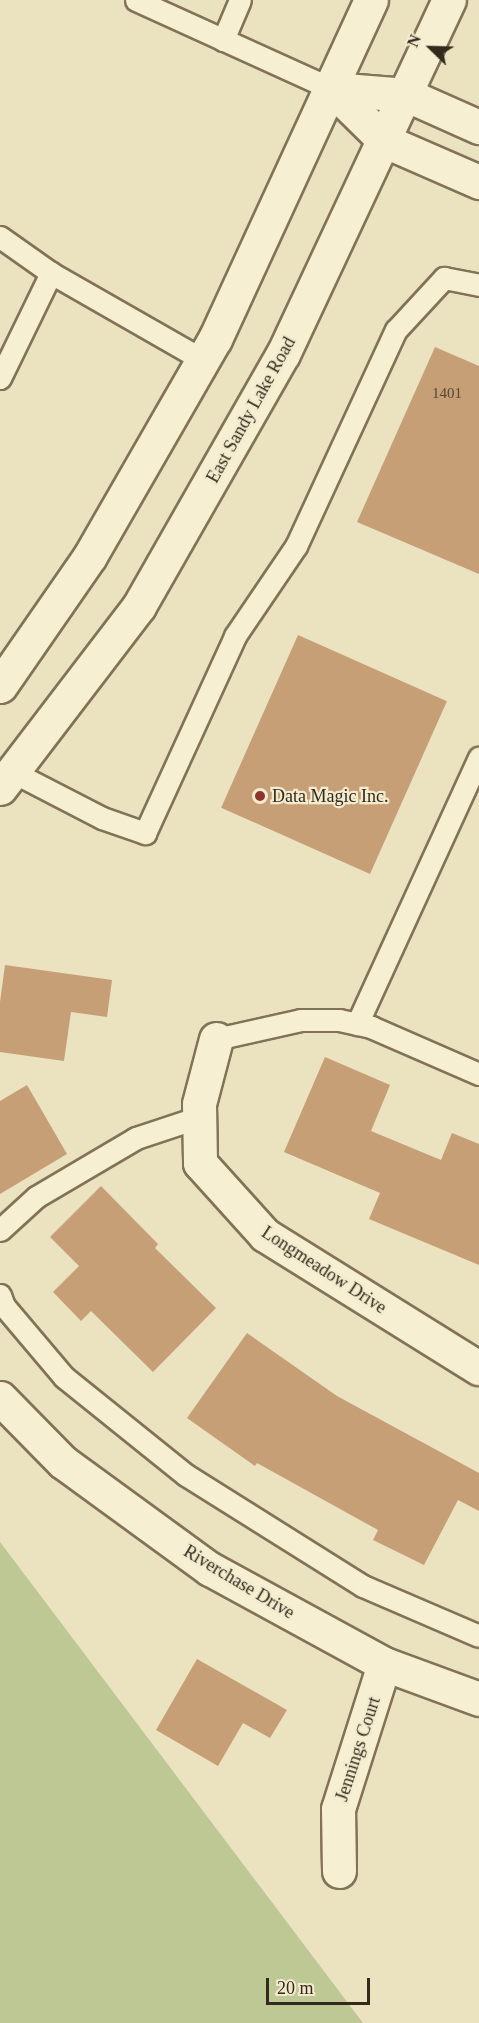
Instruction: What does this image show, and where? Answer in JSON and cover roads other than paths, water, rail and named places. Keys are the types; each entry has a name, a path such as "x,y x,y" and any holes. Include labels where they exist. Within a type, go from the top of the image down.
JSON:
{"main road":[{"path":"0,686 90,556 203,360 332,89 371,0"},
{"name":"East Sandy Lake Road","path":"7,780 139,606 284,354 407,95 448,0"},
{"path":"332,89 407,95 479,127"},
{"path":"332,89 385,141 479,182"},
{"name":"Longmeadow Drive","path":"216,1039 199,1117 200,1163 266,1235 479,1368"},
{"name":"Riverchase Drive","path":"0,1398 63,1462 210,1569 384,1664 479,1699"},
{"name":"Jennings Court","path":"339,1871 339,1809 384,1664"}],"lane":[{"path":"136,0 332,89"},
{"path":"223,40 240,0"},
{"path":"0,237 51,273 203,360"},
{"path":"0,378 51,273"},
{"path":"7,780 145,833 235,636 296,546 396,330 444,278 479,285"},
{"path":"357,1023 479,758"},
{"path":"216,1039 301,1020 357,1023 479,1074"},
{"path":"0,1230 36,1197 136,1138 199,1117"},
{"path":"0,1295 4,1306 64,1377 186,1475 363,1586 479,1636"}],"place":[{"name":"Data Magic Inc.","path":"260,796"}]}
